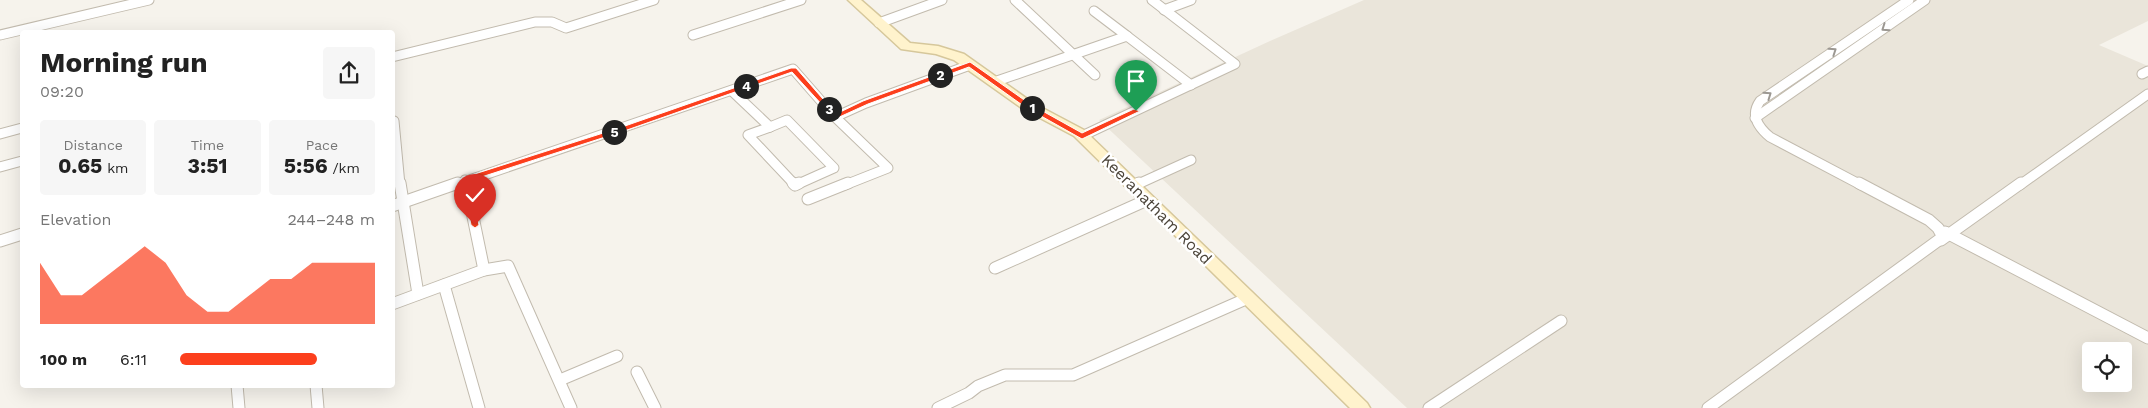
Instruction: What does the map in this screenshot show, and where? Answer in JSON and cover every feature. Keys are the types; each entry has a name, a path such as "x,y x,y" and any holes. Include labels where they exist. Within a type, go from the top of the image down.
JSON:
{"street":[{"path":"21,30 149,0"},
{"path":"395,56 536,22 552,22 566,28 654,0"},
{"path":"693,35 801,0"},
{"name":"Keeranatham Road","path":"854,0 906,46 938,50 959,56 1028,106 1082,136 1361,408"},
{"path":"879,23 942,0"},
{"path":"1015,0 1095,75"},
{"path":"1082,136 1235,64 1152,0"},
{"path":"1164,10 1191,0"},
{"path":"1909,0 1760,101 1754,107 1753,112 1762,131 1770,137 1929,220 1938,228 1943,237 2148,338"},
{"path":"1755,118 1925,0"},
{"path":"1094,12 1191,85"},
{"path":"0,35 20,30"},
{"path":"994,82 1127,36"},
{"path":"835,117 866,103 970,64"},
{"path":"395,205 793,69 835,117 888,168 808,200"},
{"path":"732,91 770,127"},
{"path":"1708,408 1945,237 2148,94"},
{"path":"787,120 834,168 795,186 748,135 770,127 787,120"},
{"path":"0,134 20,129"},
{"path":"395,134 398,172 418,294"},
{"path":"1133,186 1191,160"},
{"path":"0,167 20,162"},
{"path":"465,180 484,270"},
{"path":"995,268 1146,200"},
{"path":"0,241 20,235"},
{"path":"395,303 484,270 508,266 571,408"},
{"path":"444,285 479,408"},
{"path":"938,408 969,393 978,386 1005,375 1073,376 1248,298"},
{"path":"1429,408 1561,321"},
{"path":"560,380 618,356"},
{"path":"636,372 655,408"},
{"path":"237,388 239,408"},
{"path":"316,388 318,408"}],"shaded area":[{"path":"1364,0 2148,0 2148,21 2099,45 2148,66 2148,408 1407,408 1099,120"}],"route":[{"path":"475,225 465,180 625,128 793,69 835,117 866,103 970,64 1028,106 1082,136 1136,111"}]}
